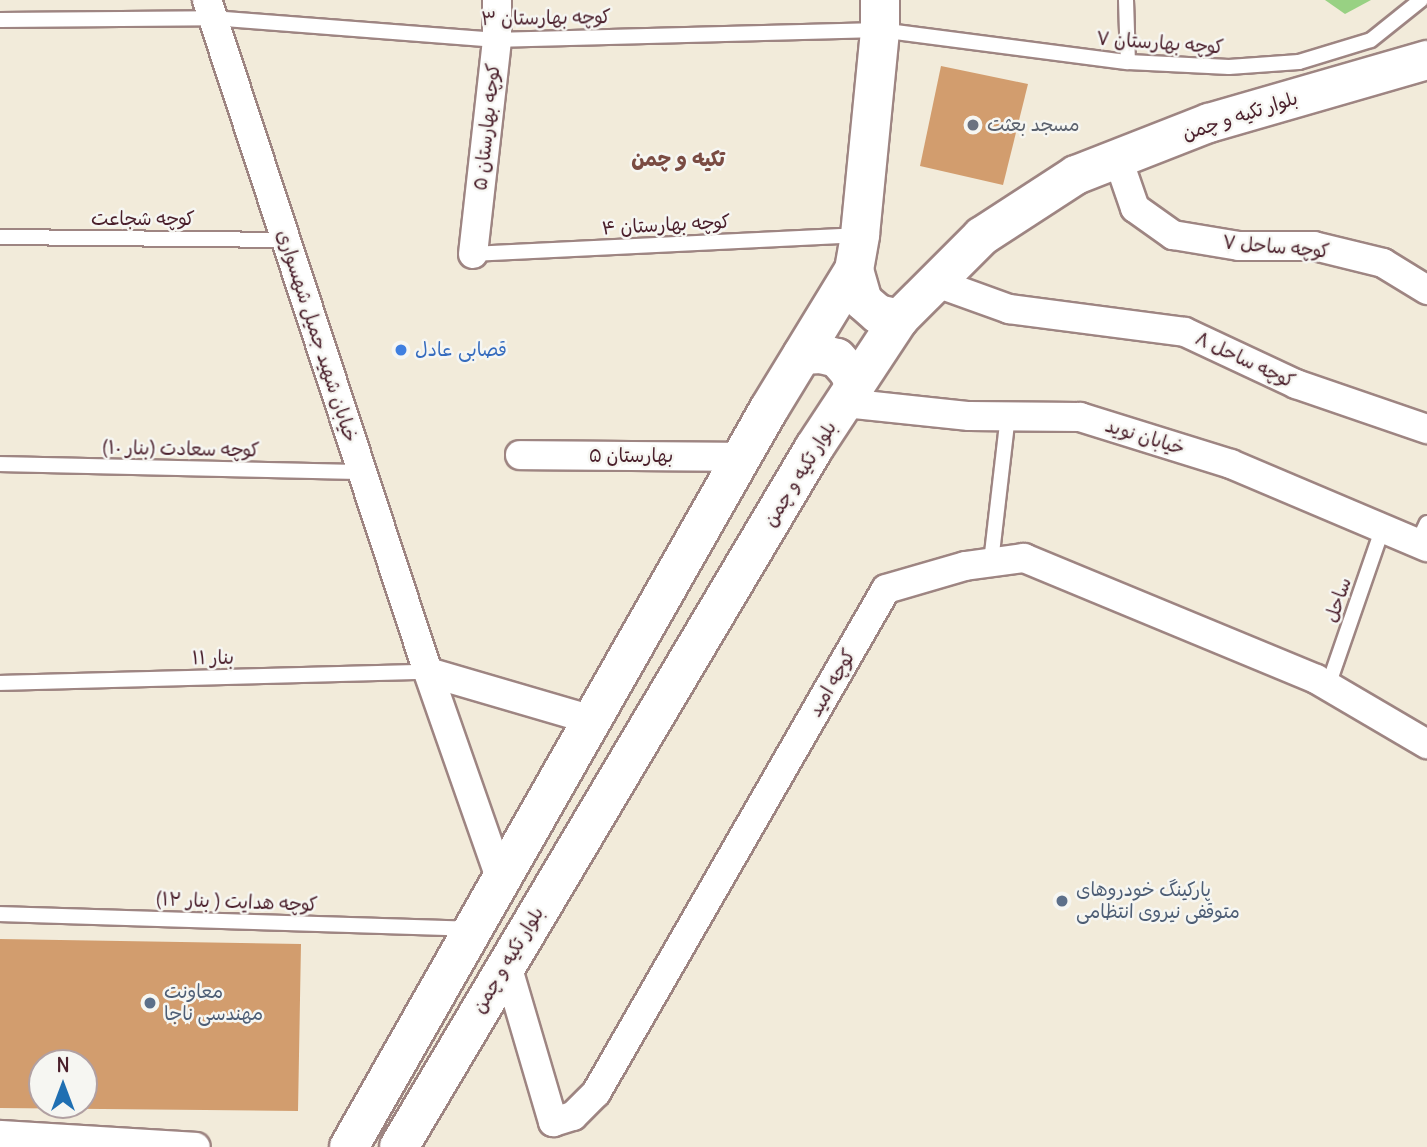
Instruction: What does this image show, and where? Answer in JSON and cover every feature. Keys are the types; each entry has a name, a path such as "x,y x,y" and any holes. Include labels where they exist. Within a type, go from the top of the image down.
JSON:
{"main road":[{"path":"880,15 857,252 863,301 878,314 900,319"},
{"name":"بلوار تکیه و چمن","path":"399,1147 506,962 807,459 900,319 982,236 1076,175 1209,123 1427,60"},
{"path":"349,1147 802,355 857,252"},
{"path":"802,355 821,354 837,358 849,372 850,395"}],"street":[{"name":"کوچه بهارستان ۵","path":"473,254 497,40 497,0"},
{"name":"خیابان شهید جمیل شهسواری","path":"209,9 428,672 501,880"},
{"name":"کوچه ساحل ۷","path":"1118,159 1135,208 1173,235 1239,246 1314,246 1383,263 1427,290"},
{"name":"کوچه ساحل ۸","path":"937,283 1009,309 1185,332 1296,384 1427,429"},
{"name":"خیابان نوید","path":"850,395 969,415 1080,417 1231,464 1383,527 1424,537"},
{"name":"بهارستان ۵","path":"520,455 742,457"},
{"name":"کوچه امید","path":"506,962 552,1122 573,1116 596,1093 886,589 965,566 1024,558 1328,686 1427,744"},
{"path":"428,672 592,720"},
{"path":"0,1135 197,1147"}],"lane":[{"path":"1126,0 1128,62"},
{"name":"کوچه بهارستان ۷","path":"880,15 1128,62 1229,67 1299,62 1371,40 1421,0"},
{"name":"کوچه بهارستان ۳","path":"0,19 209,9 497,40 880,15"},
{"name":"کوچه شجاعت","path":"0,237 285,240"},
{"name":"کوچه بهارستان ۴","path":"473,254 857,252"},
{"path":"991,562 1009,416"},
{"name":"کوچه سعادت (بنار ۱۰)","path":"0,464 362,472"},
{"name":"ساحل","path":"1328,686 1383,527"},
{"name":"بنار ۱۱","path":"0,683 428,672"},
{"name":"کوچه هدایت ( بنار ۱۲)","path":"0,914 473,929"}],"green space":[{"path":"1325,0 1371,0 1345,14"}],"building":[{"name":"مسجد بعثت","path":"941,66 1028,84 1003,185 920,166"},
{"name":"معاونت مهندسی ناجا","path":"0,939 301,944 298,1111 98,1109 98,1049 28,1049 28,1108 0,1108"}],"place":[{"name":"مسجد بعثت","path":"973,125"},
{"name":"قصابی عادل","path":"401,350"},
{"name":"پارکینگ خودروهای متوقفی نیروی انتظامی","path":"1062,901"},
{"name":"معاونت مهندسی ناجا","path":"150,1003"}],"district":[{"name":"تکیه و چمن","path":"678,159"}]}
